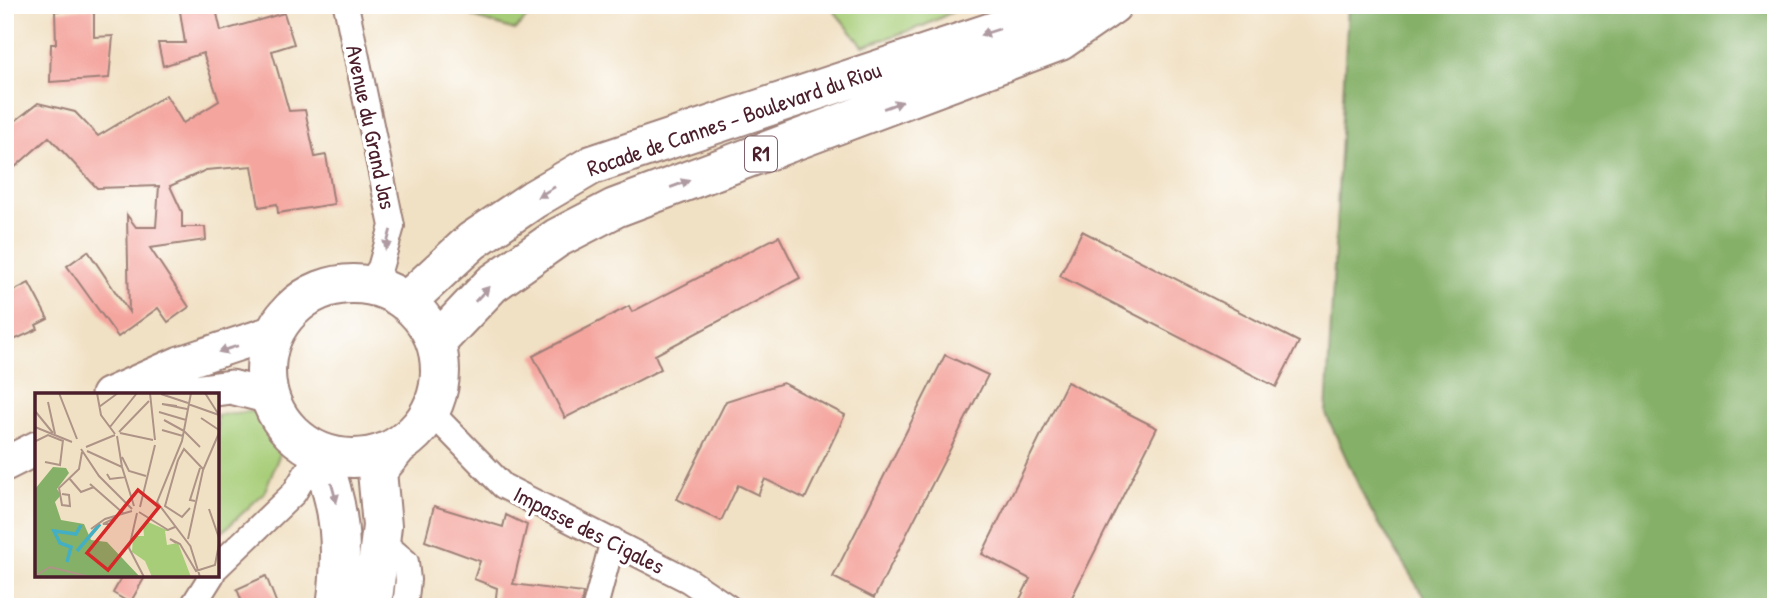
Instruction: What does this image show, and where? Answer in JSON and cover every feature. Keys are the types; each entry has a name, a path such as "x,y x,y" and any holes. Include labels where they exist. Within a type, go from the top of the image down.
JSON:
{"highway":[{"name":"Rocade de Cannes - Boulevard du Riou","path":"406,302 472,241 534,199 592,165 1010,26 1052,5"},
{"name":"Rocade de Cannes - Boulevard du Riou","path":"436,344 492,284 557,239 615,208 1060,41 1112,5"},
{"path":"372,607 380,540 377,471 397,447 416,431 430,411 438,389 440,366 436,344 424,321 406,302 368,285 340,284 313,293 291,309 275,332 267,364 270,397 281,420 298,439 319,452 345,458 372,456 397,447"},
{"path":"319,452 332,485 342,536 336,607"}],"main road":[{"path":"112,393 180,363 275,332"},
{"path":"186,393 232,387 270,397"},
{"path":"5,445 35,430"},
{"path":"5,464 35,449"}],"street":[{"name":"Avenue du Grand Jas","path":"346,5 392,226 380,268 368,285"},
{"name":"Impasse des Cigales","path":"430,411 503,486 688,580 728,607"},
{"path":"219,565 294,493 319,452"},
{"path":"380,540 406,562 408,580 405,607"},
{"path":"595,607 613,540"},
{"path":"192,607 211,577"}],"green space":[{"path":"451,5 539,5 515,30 479,19"},
{"path":"829,5 967,5 923,26 863,46"},
{"path":"1348,5 1776,5 1776,607 1430,607 1367,504 1326,414"},
{"path":"255,411 283,446 264,493 219,535 219,415"}],"building":[{"path":"179,5 215,5 221,31 284,13 294,44 272,51 289,111 305,110 315,157 326,155 334,204 278,213 277,204 259,207 252,166 206,170 170,186 182,212 182,227 205,227 206,240 150,248 189,307 168,322 158,308 118,337 67,266 88,251 129,312 127,215 136,227 156,227 159,186 97,188 49,137 5,176 5,129 38,103 75,112 98,136 166,95 183,123 219,101 203,53 163,66 158,43 185,43"},
{"path":"94,8 94,37 113,36 109,78 50,82 51,44 56,44 55,11"},
{"path":"1082,231 1299,342 1276,387 1060,276"},
{"path":"779,236 800,278 655,355 661,369 565,418 533,356 629,306 632,312"},
{"path":"29,283 48,319 36,325 38,329 5,344 5,295"},
{"path":"945,355 988,375 874,598 833,577"},
{"path":"1067,382 1157,428 1067,607 1016,607 1030,579 982,554"},
{"path":"783,383 845,415 805,499 765,479 758,495 738,485 721,521 677,499 726,401"},
{"path":"434,506 503,527 506,515 527,525 513,584 583,593 581,607 495,607 497,588 474,579 480,561 425,541"},
{"path":"266,576 278,607 244,607 237,589"},
{"path":"122,577 145,577 130,603 113,593"}]}
